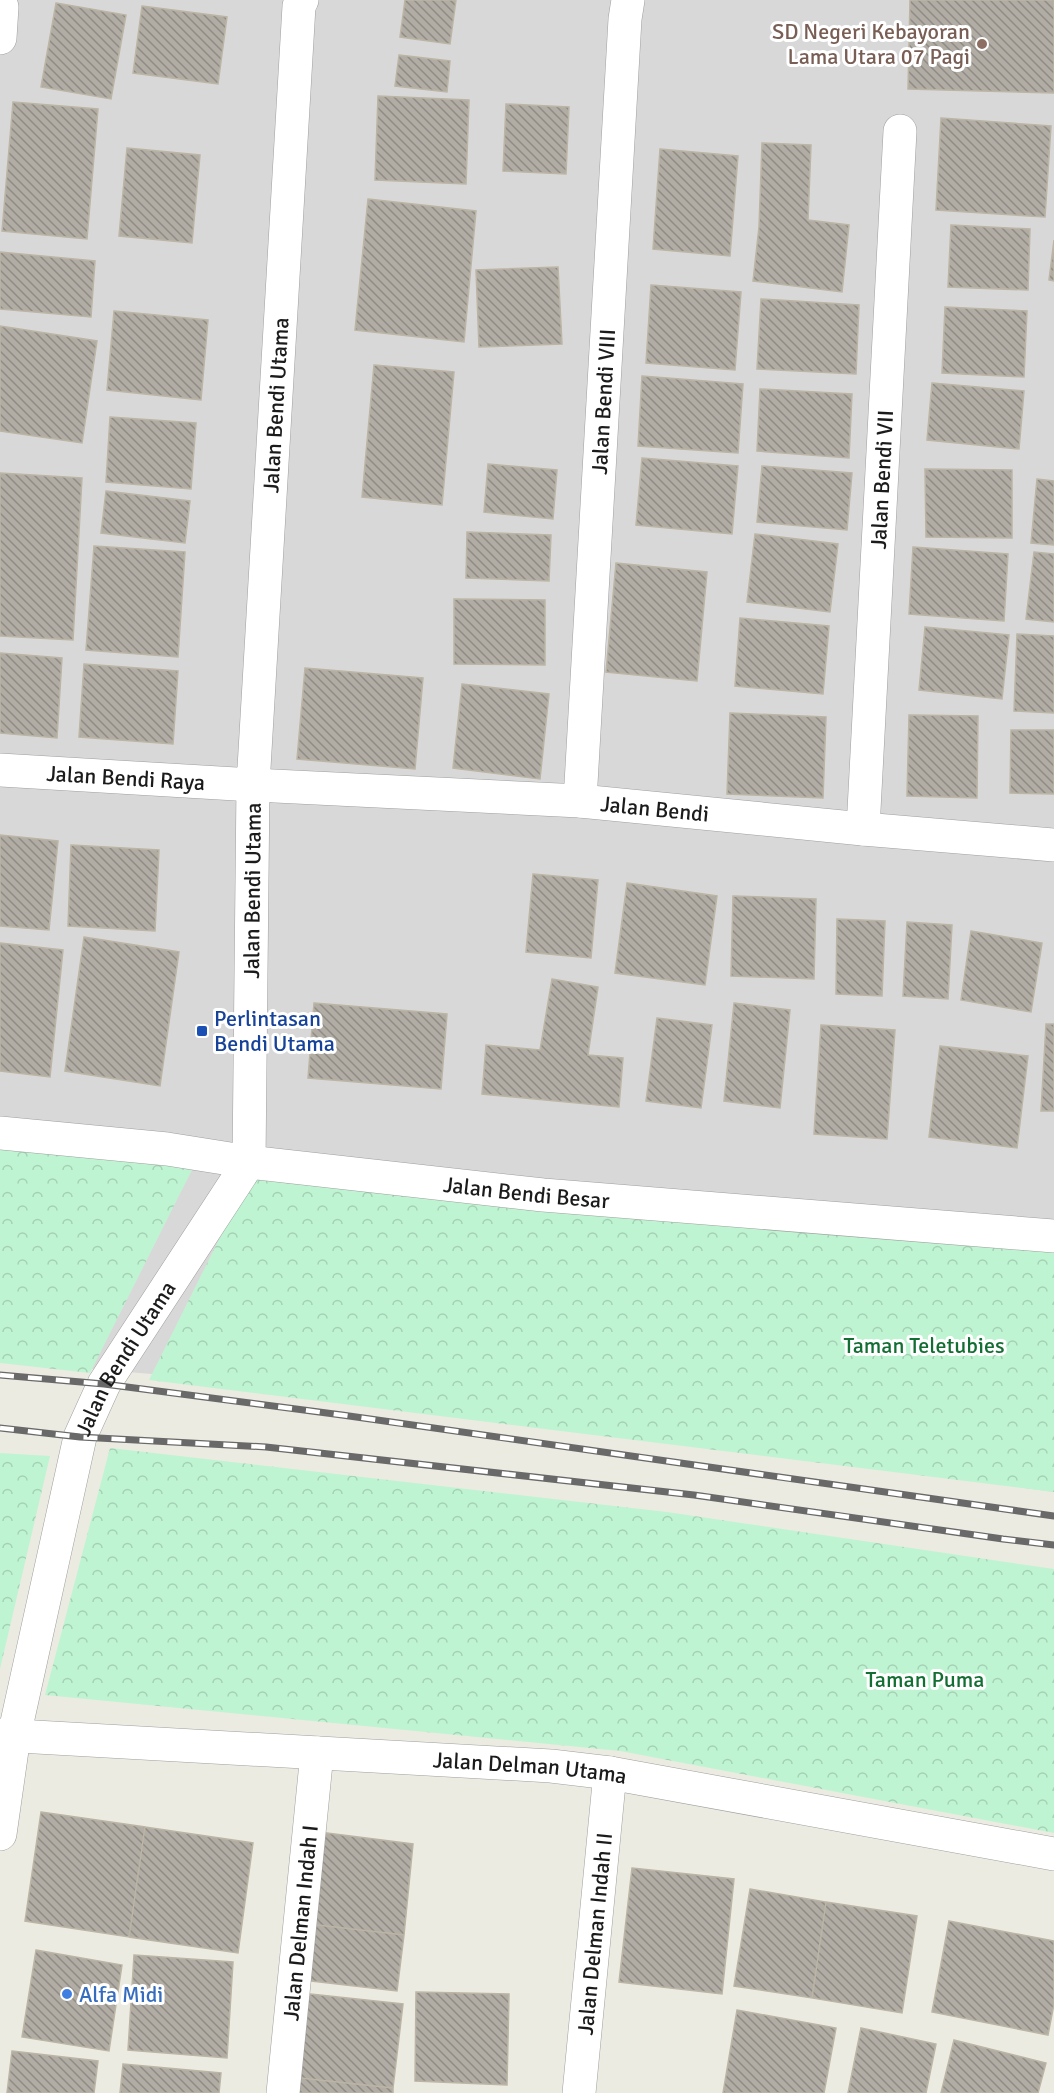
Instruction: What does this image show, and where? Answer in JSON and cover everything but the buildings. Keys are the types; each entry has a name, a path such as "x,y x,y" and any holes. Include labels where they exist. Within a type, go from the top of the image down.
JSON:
{"street":[{"name":"Jalan Bendi Utama","path":"0,1834 7,1735 80,1437 104,1384 249,1162 253,785 299,6 302,0"},
{"name":"Jalan Bendi VIII","path":"580,801 624,31 628,0"},
{"name":"Jalan Bendi VII","path":"863,829 900,131"},
{"name":"Jalan Bendi Raya","path":"0,770 253,785"},
{"name":"Jalan Bendi","path":"253,785 580,801 863,829 1054,844"},
{"name":"Jalan Bendi Besar","path":"0,1133 167,1149 249,1162 543,1195 1054,1236"},
{"name":"Jalan Delman Utama","path":"7,1735 551,1766 610,1773 1054,1854"},
{"name":"Jalan Delman Indah I","path":"283,2093 317,1753"},
{"name":"Jalan Delman Indah II","path":"583,2092 610,1773"}],"shaded area":[{"path":"0,0 1054,0 1054,1492 244,1382 0,1361"}],"green space":[{"path":"0,1137 203,1148 90,1373 0,1363"},
{"name":"Taman Teletubies","path":"260,1157 1054,1225 1054,1492 149,1380"},
{"name":"Taman Puma","path":"110,1448 667,1512 1054,1569 1054,1833 620,1751 45,1695"},
{"path":"0,1453 50,1456 0,1669"}],"railway":[{"path":"0,1375 104,1384 342,1415 1054,1516"},
{"path":"0,1428 80,1437 266,1447 694,1495 1054,1545"}],"place":[{"name":"SD Negeri Kebayoran Lama Utara 07 Pagi","path":"982,44"},
{"name":"Perlintasan Bendi Utama","path":"202,1031"},
{"name":"Alfa Midi","path":"67,1994"}]}
